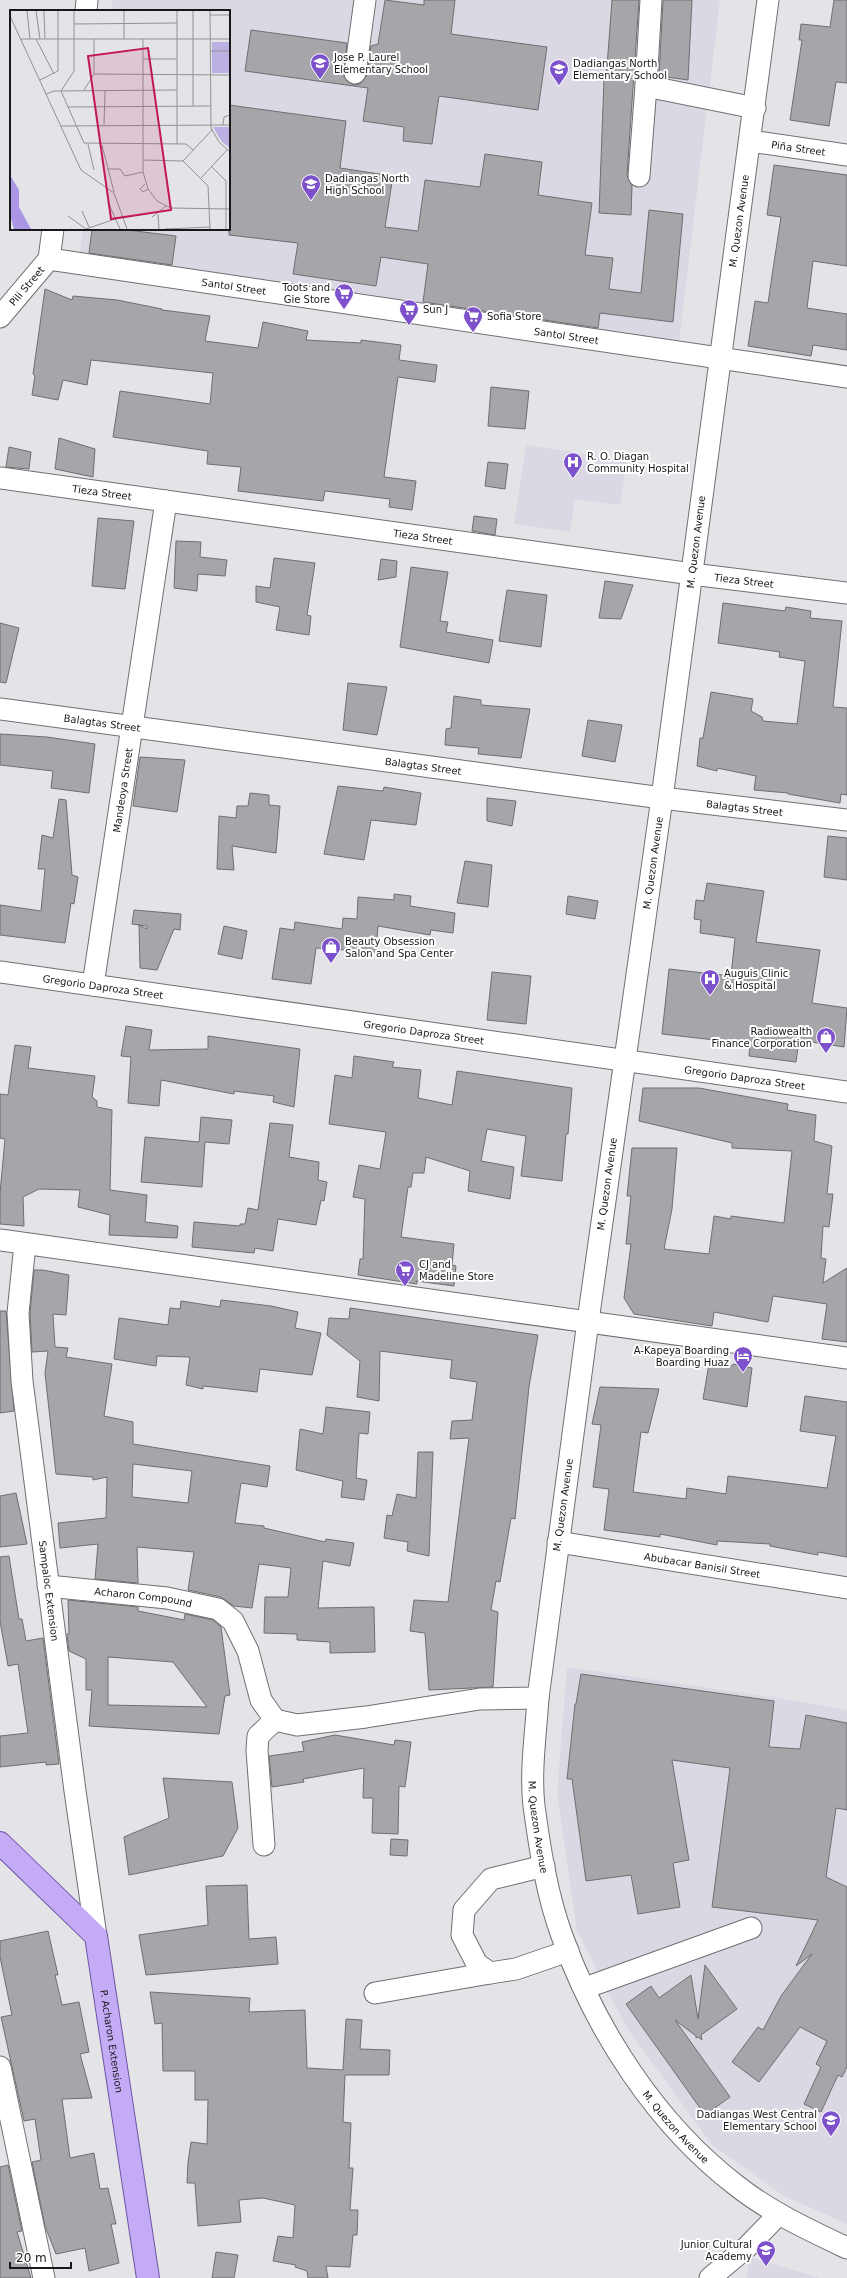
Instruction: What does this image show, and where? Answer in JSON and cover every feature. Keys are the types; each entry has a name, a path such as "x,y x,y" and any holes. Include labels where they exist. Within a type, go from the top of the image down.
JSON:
{"main road":[{"path":"0,1843 96,1936"},
{"name":"P. Acharon Extension","path":"96,1936 148,2278"}],"street":[{"path":"86,10 87,0"},
{"path":"355,73 365,0"},
{"path":"639,176 651,0"},
{"name":"M. Quezon Avenue","path":"768,0 755,108 720,358 662,798 558,1542 538,1698 534,1805 544,1866 554,1911 568,1950 585,1988 625,2063 672,2124 716,2169 738,2187 779,2214 847,2248"},
{"path":"646,86 755,108"},
{"name":"Piña Street","path":"750,141 847,155"},
{"name":"Pili Street","path":"0,317 49,259 54,230"},
{"name":"Santol Street","path":"49,259 847,377"},
{"name":"Tieza Street","path":"0,478 692,574 847,593"},
{"name":"Mandeoya Street","path":"93,985 166,501"},
{"name":"Balagtas Street","path":"0,709 662,798 847,820"},
{"name":"Gregorio Daproza Street","path":"0,972 847,1092"},
{"path":"0,1240 847,1358"},
{"name":"Sampaloc Extension","path":"25,1244 18,1313 19,1344 48,1586 96,1936"},
{"name":"Abubacar Banisil Street","path":"558,1542 847,1588"},
{"name":"Acharon Compound","path":"48,1586 167,1598 218,1609 233,1621 248,1651 261,1700 274,1720"},
{"path":"264,1845 257,1750 258,1736 274,1720 297,1724 366,1716 480,1699 538,1698"},
{"path":"490,1973 477,1964 462,1935 464,1910 491,1879 544,1866"},
{"path":"585,1988 751,1928"},
{"path":"375,1993 516,1969 568,1950"},
{"path":"0,2067 44,2278"},
{"path":"710,2278 747,2248 779,2214"}],"shaded area":[{"name":"Dadiangas North Elementary School","path":"113,0 720,0 679,343 79,258 83,230 230,230 230,10 111,10"},
{"name":"R. O. Diagan Community Hospital","path":"526,445 627,460 620,505 575,499 570,532 514,524"},
{"path":"567,1667 778,1698 847,1710 847,2224 784,2196 712,2145 627,2028 577,1931 557,1793"},
{"name":"Junior Cultural Academy","path":"749,2257 820,2278 747,2278"}],"building":[{"path":"385,0 424,5 424,0 455,0 451,34 547,47 538,110 439,96 432,144 403,141 404,127 363,121 368,88 245,71 251,30 347,43 344,77 353,85 360,84 367,75 371,46 378,44"},
{"path":"612,0 639,0 627,175 632,186 631,215 599,213 604,80 606,80"},
{"path":"663,0 692,0 688,80 659,76"},
{"path":"834,0 847,0 847,83 836,82 829,126 790,120 802,40 799,40 801,24 830,27"},
{"path":"230,105 346,121 340,168 393,176 385,227 418,231 425,180 480,187 485,154 542,162 538,195 592,203 585,255 613,258 609,289 641,293 649,210 683,214 673,322 600,313 598,328 423,302 428,264 381,257 376,286 293,274 298,243 229,235"},
{"path":"774,165 847,175 847,266 813,261 807,308 847,314 847,350 813,345 811,356 748,346 755,301 768,303 781,217 767,215"},
{"path":"92,230 127,230 176,236 172,265 89,253"},
{"path":"45,289 72,300 73,296 117,300 162,310 210,316 205,341 258,348 263,322 308,331 306,340 361,343 361,340 401,345 399,360 437,365 435,382 398,377 384,477 416,481 412,510 389,507 390,499 325,491 323,501 238,491 241,467 207,464 208,451 113,437 120,391 210,404 213,373 91,360 87,385 63,380 58,400 32,395 35,376 33,374"},
{"path":"491,387 529,391 525,429 488,426"},
{"path":"59,438 95,449 93,477 55,469"},
{"path":"9,447 31,452 29,469 6,467"},
{"path":"488,462 508,464 505,489 485,486"},
{"path":"474,516 497,519 495,535 472,531"},
{"path":"98,518 134,521 125,589 92,586"},
{"path":"176,541 201,542 200,557 227,560 225,576 198,574 197,591 174,588"},
{"path":"274,558 315,563 307,615 311,616 309,635 276,630 280,607 256,602 256,586 270,588"},
{"path":"381,559 397,561 396,577 378,580"},
{"path":"411,567 448,572 440,621 448,622 446,632 493,640 489,663 400,647"},
{"path":"605,581 633,585 621,619 599,618"},
{"path":"507,590 547,595 541,647 499,641"},
{"path":"723,603 785,611 786,607 811,611 810,618 842,621 833,707 847,708 847,795 841,794 840,803 788,793 754,790 756,776 717,768 717,771 697,766 700,738 703,738 711,692 753,699 751,711 762,717 763,721 797,724 805,661 779,657 780,652 718,643"},
{"path":"0,623 19,628 6,683 0,682"},
{"path":"348,683 387,687 377,735 343,730"},
{"path":"454,696 481,700 481,705 530,709 521,758 478,754 479,748 445,745 446,729 451,728"},
{"path":"588,720 622,725 615,762 582,756"},
{"path":"0,734 47,737 95,744 89,793 51,788 53,771 0,765"},
{"path":"140,757 185,760 177,812 133,806"},
{"path":"338,786 383,791 384,787 421,793 416,825 371,820 364,860 324,854"},
{"path":"250,793 269,795 269,805 280,806 276,853 232,846 234,870 217,869 219,816 236,818 237,806 248,806"},
{"path":"487,798 516,801 512,826 487,821"},
{"path":"59,799 66,800 72,875 78,877 74,904 71,903 65,943 0,935 0,905 41,911 45,869 38,869 42,835 53,838"},
{"path":"828,836 847,838 847,880 824,877"},
{"path":"465,861 492,865 488,907 457,903"},
{"path":"707,883 764,891 756,942 820,950 812,1003 847,1008 844,1047 799,1040 796,1062 749,1056 750,1044 662,1034 669,969 731,976 735,938 700,933 701,920 694,919 696,900 704,901"},
{"path":"394,894 411,896 410,906 455,913 453,933 431,930 430,935 378,926 376,952 316,948 311,984 272,979 280,928 294,930 295,922 342,929 343,918 357,919 358,897 394,900"},
{"path":"568,896 598,901 595,919 566,914"},
{"path":"134,910 181,914 180,930 174,929 157,970 140,968 139,925 147,929 147,926 132,924"},
{"path":"224,926 247,931 242,959 218,954"},
{"path":"492,972 531,976 526,1024 487,1020"},
{"path":"126,1026 152,1030 149,1050 208,1049 208,1036 300,1049 294,1107 273,1102 274,1096 234,1091 234,1094 161,1080 159,1106 128,1103 131,1057 121,1056"},
{"path":"15,1045 31,1047 28,1068 95,1076 92,1097 97,1101 97,1107 112,1110 110,1190 147,1195 145,1222 178,1226 177,1238 109,1235 110,1215 78,1207 80,1190 39,1189 23,1197 24,1226 0,1224 0,1193 5,1139 0,1138 0,1094 8,1095"},
{"path":"354,1056 394,1062 392,1067 421,1070 418,1098 452,1105 457,1071 572,1088 562,1181 521,1176 526,1136 487,1129 481,1161 514,1167 510,1199 468,1191 470,1171 426,1157 424,1173 413,1173 411,1187 408,1187 401,1237 454,1244 452,1265 456,1266 454,1286 416,1281 417,1284 358,1275 360,1259 363,1259 365,1199 353,1197 359,1165 380,1169 386,1132 329,1124 335,1075 352,1078"},
{"path":"643,1088 699,1088 788,1104 787,1110 816,1115 814,1141 832,1146 827,1194 833,1194 829,1227 823,1226 821,1258 826,1259 823,1283 847,1268 847,1342 822,1339 827,1304 773,1296 768,1322 714,1312 712,1326 634,1314 624,1298 631,1244 626,1244 631,1196 627,1196 632,1148 677,1148 672,1209 664,1249 709,1254 714,1216 731,1219 731,1216 784,1223 792,1151 732,1148 732,1143 639,1121"},
{"path":"201,1117 232,1120 229,1144 205,1142 202,1187 141,1182 145,1137 199,1142"},
{"path":"270,1123 293,1125 289,1157 319,1162 318,1180 327,1182 324,1201 321,1200 316,1225 278,1219 273,1251 255,1248 254,1253 192,1247 194,1222 240,1226 240,1224 245,1224 248,1208 258,1210"},
{"path":"34,1270 43,1270 69,1275 66,1315 53,1314 55,1347 68,1348 66,1357 112,1364 104,1416 133,1422 133,1444 270,1466 267,1487 241,1483 235,1523 264,1526 264,1528 325,1542 326,1539 354,1543 350,1566 323,1561 318,1608 374,1607 375,1652 330,1653 330,1642 297,1640 297,1634 264,1633 265,1597 288,1597 291,1568 259,1564 252,1608 234,1606 221,1597 188,1590 194,1552 137,1547 138,1583 95,1579 98,1544 60,1548 58,1523 106,1518 107,1477 93,1480 93,1477 56,1474 45,1373 48,1351 32,1352 30,1313","holes":["133,1464 192,1471 188,1503 132,1497"]},
{"path":"221,1300 271,1306 298,1312 295,1328 321,1333 312,1375 260,1369 257,1392 203,1386 203,1389 186,1385 190,1357 157,1356 156,1366 114,1359 119,1318 168,1325 170,1308 180,1309 181,1301 220,1307"},
{"path":"350,1308 538,1335 529,1387 515,1519 511,1518 500,1582 496,1581 491,1610 498,1612 493,1687 429,1690 425,1633 410,1631 414,1600 448,1602 469,1438 450,1439 452,1421 472,1420 477,1382 450,1378 452,1360 380,1351 379,1401 357,1397 360,1361 327,1335 329,1318 349,1319"},
{"path":"0,1311 6,1311 14,1411 0,1413"},
{"path":"709,1364 732,1366 733,1364 752,1368 747,1407 703,1399"},
{"path":"600,1387 659,1389 648,1433 641,1432 633,1492 686,1499 687,1488 726,1494 728,1476 827,1488 836,1436 800,1431 805,1396 847,1402 847,1557 818,1552 818,1555 770,1546 770,1544 717,1541 717,1545 660,1534 660,1537 604,1530 609,1489 593,1487 601,1425 592,1424"},
{"path":"326,1407 370,1412 368,1434 359,1433 356,1478 367,1480 364,1500 341,1497 343,1481 296,1470 300,1429 323,1434"},
{"path":"418,1452 433,1452 429,1556 407,1551 408,1542 384,1538 387,1515 392,1516 397,1494 416,1498"},
{"path":"16,1493 27,1544 0,1547 0,1496"},
{"path":"9,1556 19,1619 22,1619 26,1641 43,1638 59,1764 46,1765 46,1762 0,1767 0,1736 28,1733 18,1664 8,1666 0,1621 0,1557"},
{"path":"68,1600 138,1607 138,1611 184,1620 185,1614 213,1620 221,1627 230,1695 225,1696 219,1734 89,1726 92,1690 86,1690 86,1659 69,1651 67,1634 69,1634","holes":["108,1657 173,1662 207,1707 108,1705"]},
{"path":"581,1674 774,1701 769,1747 800,1749 806,1715 847,1723 847,1810 836,1808 826,1877 847,1887 847,2067 842,2077 838,2075 821,2112 804,2104 821,2067 816,2064 827,2041 800,2027 759,2082 732,2062 758,2027 763,2030 781,1996 812,1954 796,1966 818,1920 712,1907 730,1768 672,1760 689,1860 673,1863 680,1907 638,1914 631,1875 586,1881 572,1779 567,1779 575,1704"},
{"path":"335,1735 394,1745 395,1740 411,1742 405,1787 399,1786 398,1834 372,1833 373,1798 363,1798 364,1768 303,1779 304,1782 272,1787 269,1756 304,1751 302,1742"},
{"path":"163,1778 232,1782 238,1828 223,1856 129,1875 124,1837 169,1818"},
{"path":"391,1839 408,1840 407,1856 390,1855"},
{"path":"247,1885 249,1939 276,1937 278,1964 146,1975 139,1935 208,1925 206,1886"},
{"path":"48,1931 58,1975 55,1975 62,2005 79,2002 89,2052 80,2054 92,2098 62,2099 70,2158 94,2153 100,2189 108,2188 116,2224 111,2224 119,2263 89,2271 85,2248 56,2254 45,2226 32,2162 41,2160 35,2119 24,2121 1,2017 12,2015 0,1957 0,1941"},
{"path":"705,1965 737,2009 701,2035 702,2040 698,2037 696,2038 696,2036 675,2020 730,2097 705,2115 626,2004 651,1986 659,1998 691,1975 698,2019"},
{"path":"150,1992 250,1998 249,2012 305,2010 307,2068 343,2070 346,2019 362,2020 360,2049 390,2050 389,2075 345,2075 343,2122 351,2123 349,2168 353,2168 350,2210 358,2210 357,2235 353,2235 350,2267 326,2266 328,2278 308,2278 307,2271 295,2267 296,2265 273,2261 278,2236 293,2238 295,2205 263,2198 239,2200 241,2222 198,2226 195,2183 187,2183 188,2162 191,2142 207,2144 208,2100 195,2100 195,2071 163,2071 162,2023 155,2024"},
{"path":"8,2165 22,2231 17,2232 31,2278 0,2278 0,2167"},
{"path":"216,2252 238,2255 234,2278 212,2278"}],"place":[{"name":"Jose P. Laurel Elementary School","path":"320,80"},
{"name":"Dadiangas North Elementary School","path":"559,86"},
{"name":"Dadiangas North High School","path":"311,201"},
{"name":"Toots and Gie Store","path":"344,310"},
{"name":"Sun J","path":"409,326"},
{"name":"Sofia Store","path":"473,333"},
{"name":"R. O. Diagan Community Hospital","path":"573,479"},
{"name":"Beauty Obsession Salon and Spa Center","path":"331,964"},
{"name":"Auguis Clinic & Hospital","path":"710,996"},
{"name":"Radiowealth Finance Corporation","path":"826,1054"},
{"name":"CJ and Madeline Store","path":"405,1287"},
{"name":"A-Kapeya Boarding Boarding Huaz","path":"743,1373"},
{"name":"Dadiangas West Central Elementary School","path":"831,2137"},
{"name":"Junior Cultural Academy","path":"766,2267"}]}
